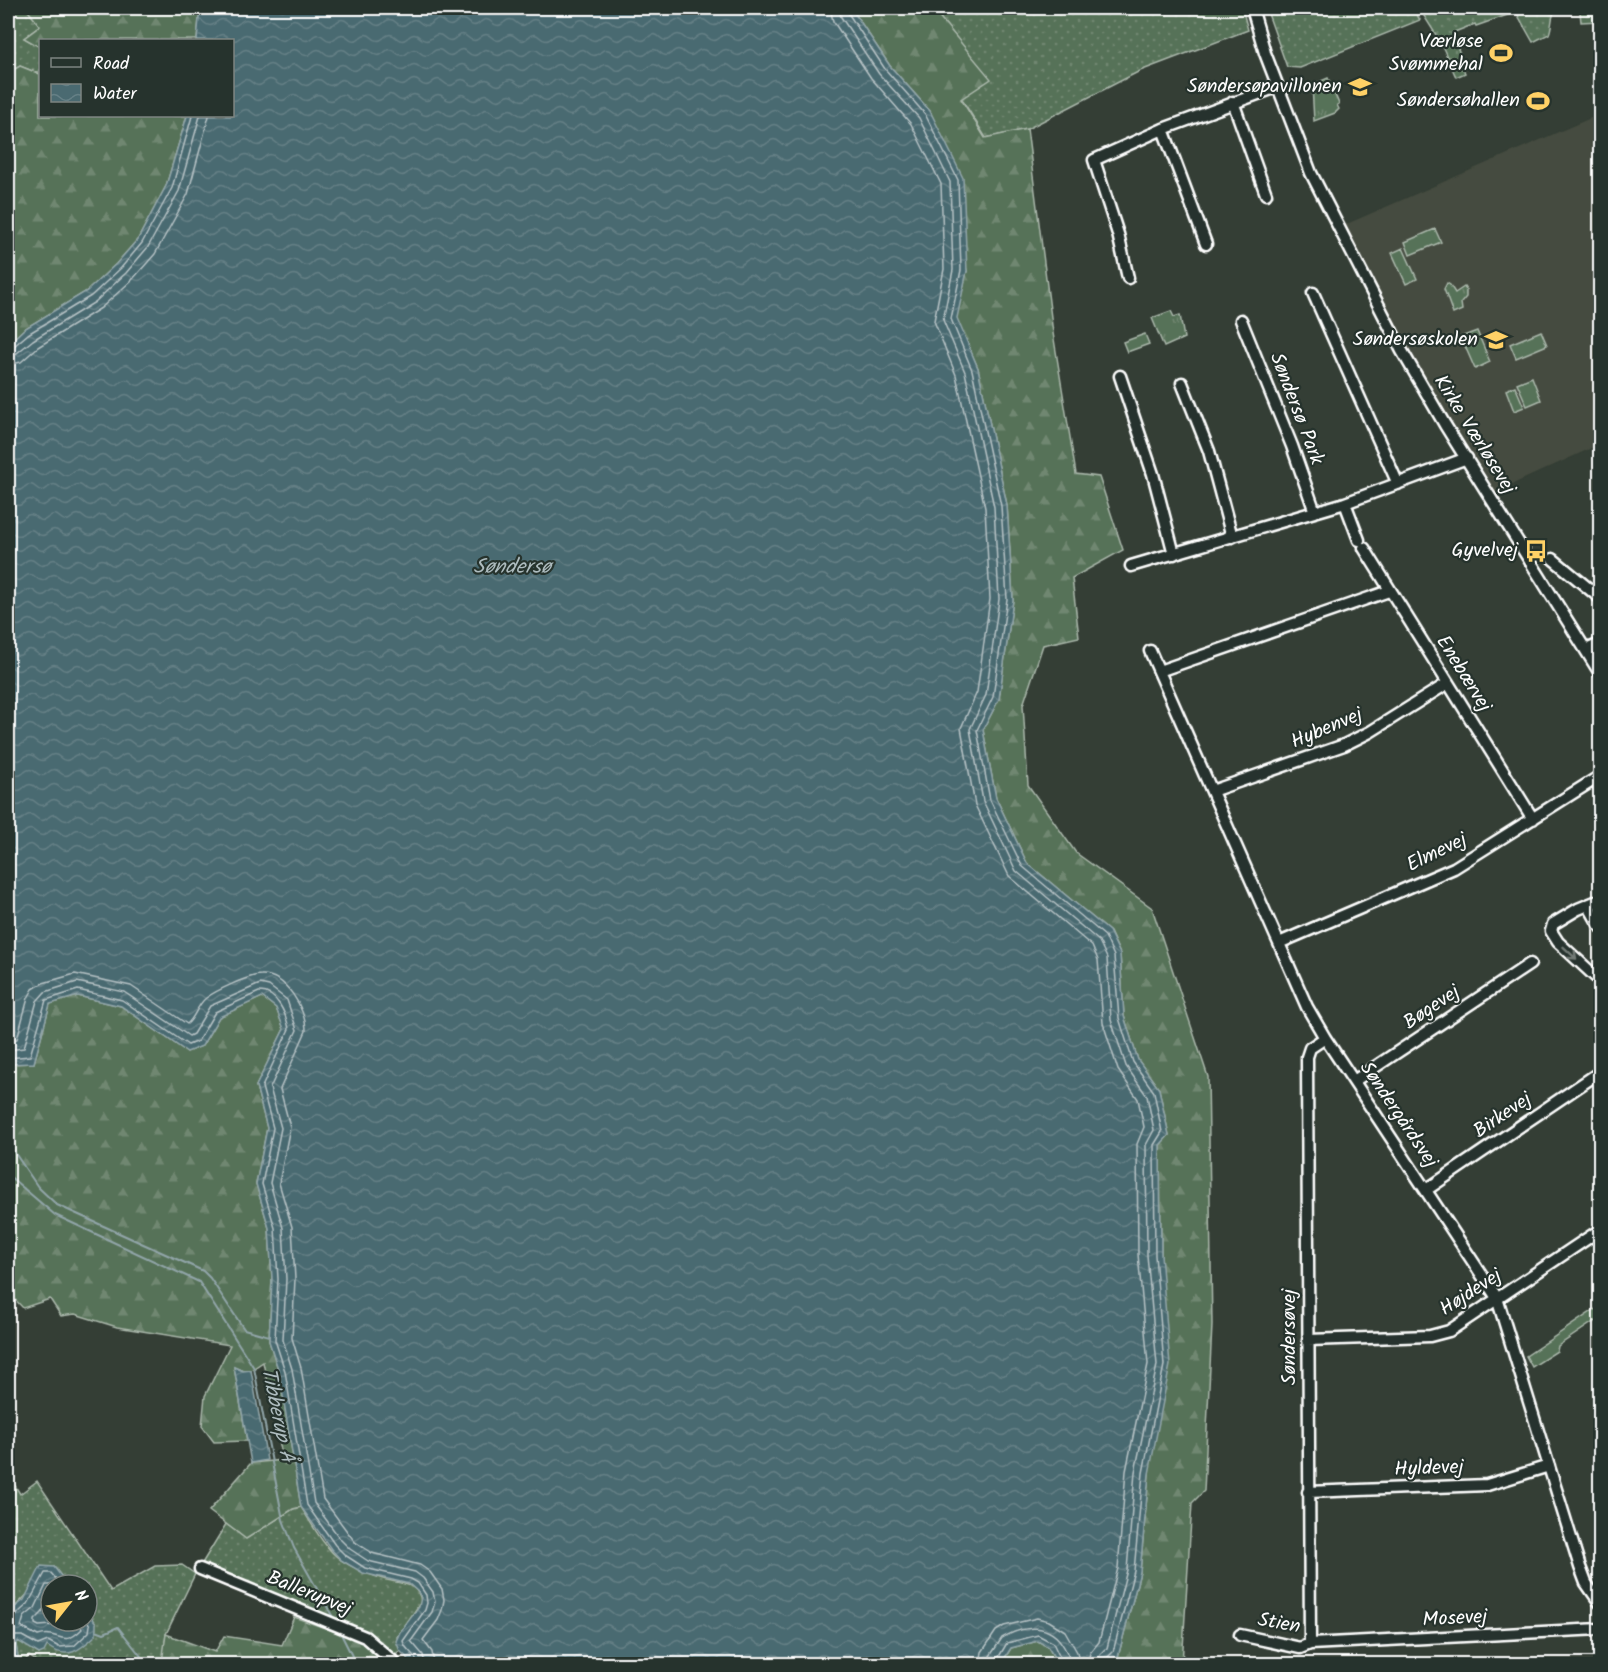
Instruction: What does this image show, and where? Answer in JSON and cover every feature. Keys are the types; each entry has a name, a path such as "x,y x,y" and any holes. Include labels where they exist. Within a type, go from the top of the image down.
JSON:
{"street":[{"name":"Kirke Værløsevej","path":"1252,8 1277,87 1311,173 1378,306 1402,351 1600,673"},
{"path":"1128,278 1118,234 1094,160 1163,129 1277,87"},
{"path":"1233,102 1266,194"},
{"path":"1163,129 1206,244"},
{"path":"1313,293 1398,484"},
{"name":"Søndersø Park","path":"1241,320 1293,446 1315,512"},
{"path":"1120,376 1153,474 1174,554"},
{"path":"1182,383 1209,451 1232,537"},
{"path":"1131,566 1345,503 1467,458"},
{"name":"Enebærvej","path":"1345,503 1362,544 1389,591 1533,819"},
{"path":"1553,559 1600,598"},
{"path":"1159,671 1389,591"},
{"path":"1586,650 1600,644"},
{"name":"Søndergårdsvej","path":"1149,651 1280,943 1306,1007 1497,1298 1580,1567 1586,1583 1600,1603"},
{"name":"Hybenvej","path":"1212,791 1344,745 1370,732 1448,683"},
{"name":"Elmevej","path":"1280,943 1454,868 1600,776"},
{"path":"1596,902 1591,910 1600,926"},
{"path":"1596,902 1578,909 1553,924 1551,931 1558,942 1598,978 1600,983"},
{"name":"Bøgevej","path":"1354,1081 1530,964"},
{"name":"Søndersøvej","path":"1310,1644 1306,1057 1310,1048 1325,1038"},
{"name":"Birkevej","path":"1426,1190 1600,1072"},
{"name":"Højdevej","path":"1308,1340 1430,1336 1449,1331 1600,1230"},
{"name":"Hyldevej","path":"1308,1492 1487,1485 1549,1466"},
{"name":"Ballerupvej","path":"200,1569 365,1637 396,1665"},
{"name":"Mosevej","path":"1310,1644 1600,1629"},
{"name":"Stien","path":"1240,1635 1300,1648 1310,1644"}],"shaded area":[{"name":"Søndersøskolen","path":"1600,114 1600,444 1491,494 1366,290 1333,230"}],"green space":[{"path":"8,8 26,8 40,26 24,38 39,46 39,74 20,66 8,73"},
{"path":"26,8 200,8 197,39 39,39 39,46 24,38 40,26"},
{"path":"851,8 932,8 991,79 961,99 985,138 1027,129 1053,333 1076,474 1099,477 1123,550 1072,578 1079,637 1043,645 1023,705 1028,785 1076,853 1152,908 1208,1077 1212,1325 1204,1491 1192,1503 1182,1664 1107,1664 1118,1657 1140,1572 1149,1474 1161,1254 1160,1145 1169,1135 1159,1089 1138,1060 1124,1016 1120,954 1110,932 1027,863 996,798 983,730 999,699 1013,600 1007,505 978,368 956,318 967,271 930,111 890,66"},
{"path":"932,8 1242,8 1248,30 1140,71 1027,129 986,138 961,98 990,79"},
{"path":"1266,8 1413,8 1420,20 1300,68 1287,67"},
{"path":"1419,8 1557,8 1553,14 1549,34 1533,42 1516,12 1452,33 1465,67 1463,68 1465,73 1456,77 1440,41"},
{"path":"1576,8 1600,8 1600,21 1581,22 1580,12"},
{"path":"20,66 39,74 39,117 187,117 166,186 138,239 87,291 24,329 8,344 8,73"},
{"path":"1328,78 1339,109 1335,113 1314,121 1312,85"},
{"path":"1435,229 1441,242 1410,255 1405,242"},
{"path":"1403,248 1417,279 1406,284 1392,253"},
{"path":"1447,283 1455,293 1464,287 1466,290 1466,297 1461,303 1462,310 1453,314 1444,289"},
{"path":"1171,311 1174,317 1180,315 1184,338 1164,347 1152,318"},
{"path":"1477,331 1490,362 1475,369 1461,337"},
{"path":"1541,331 1547,345 1516,358 1510,344"},
{"path":"1145,334 1149,344 1127,352 1123,342"},
{"path":"1532,377 1541,400 1527,406 1517,383"},
{"path":"1515,386 1524,407 1514,411 1506,390"},
{"path":"78,996 121,1006 187,1052 202,1046 219,1017 262,997 276,1008 284,1029 256,1086 267,1128 256,1184 269,1228 272,1279 269,1341 279,1372 301,1507 293,1509 246,1539 209,1511 251,1463 283,1460 263,1362 251,1370 243,1371 234,1367 247,1441 214,1442 202,1426 205,1396 230,1345 117,1327 75,1314 61,1316 50,1299 23,1308 8,1292 8,1064 34,1063 50,1004"},
{"path":"1600,1306 1600,1326 1595,1321 1558,1346 1557,1351 1532,1367 1526,1356"},
{"path":"8,1474 20,1494 37,1481 99,1573 59,1573 54,1567 48,1573 39,1573 39,1582 14,1608 8,1620"},
{"path":"301,1507 324,1542 341,1560 375,1576 411,1586 416,1590 421,1602 397,1637 400,1651 395,1656 365,1631 201,1565 226,1524 247,1538 293,1509"},
{"path":"182,1565 195,1574 166,1634 163,1664 35,1664 36,1661 29,1656 22,1664 12,1664 18,1657 16,1645 18,1640 39,1654 47,1646 75,1633 99,1633 99,1573 111,1591 155,1566"},
{"path":"294,1617 362,1641 389,1664 163,1664 162,1662 166,1634 215,1652 224,1636 282,1645"},
{"path":"1038,1641 1048,1647 1058,1664 1001,1664 1011,1648"}],"water":[{"name":"Søndersø","path":"200,8 851,8 890,66 930,111 963,178 967,271 957,318 978,368 1007,505 1013,600 999,699 983,730 996,798 1027,863 1109,931 1120,954 1124,1016 1138,1060 1159,1089 1169,1135 1160,1145 1161,1254 1170,1365 1149,1474 1140,1572 1118,1657 1107,1664 1058,1664 1048,1647 1038,1641 1011,1648 1001,1664 414,1664 400,1651 396,1641 419,1607 421,1597 418,1592 409,1584 363,1573 341,1560 301,1507 279,1372 269,1341 272,1279 269,1228 256,1184 267,1128 256,1086 284,1029 276,1008 262,997 219,1017 202,1046 187,1052 121,1006 78,996 50,1004 34,1063 8,1064 8,344 24,329 87,291 138,239 166,186 187,117 234,117 234,39 197,39"},
{"path":"234,1367 243,1371 251,1370 267,1460 251,1463"},
{"path":"41,1566 54,1567 59,1573 39,1573 39,1633 96,1633 96,1635 79,1649 68,1653 61,1653 47,1646 44,1652 39,1654 18,1641 16,1645 18,1657 12,1664 8,1664 8,1620 14,1608 24,1600"}],"waterway":[{"path":"8,1143 38,1187 57,1205 203,1271 244,1329 269,1336"},
{"name":"Tibberup Å","path":"8,1175 55,1215 199,1282 254,1368 283,1520 294,1548 334,1619"},
{"path":"99,1631 104,1633 118,1627 147,1664"},
{"name":"Tibberup Å","path":"340,1632 356,1664"}],"place":[{"name":"Værløse Svømmehal","path":"1501,53"},
{"name":"Søndersøpavillonen","path":"1360,87"},
{"name":"Søndersøhallen","path":"1538,101"},
{"name":"Søndersøskolen","path":"1496,340"},
{"name":"Gyvelvej","path":"1536,551"}]}
